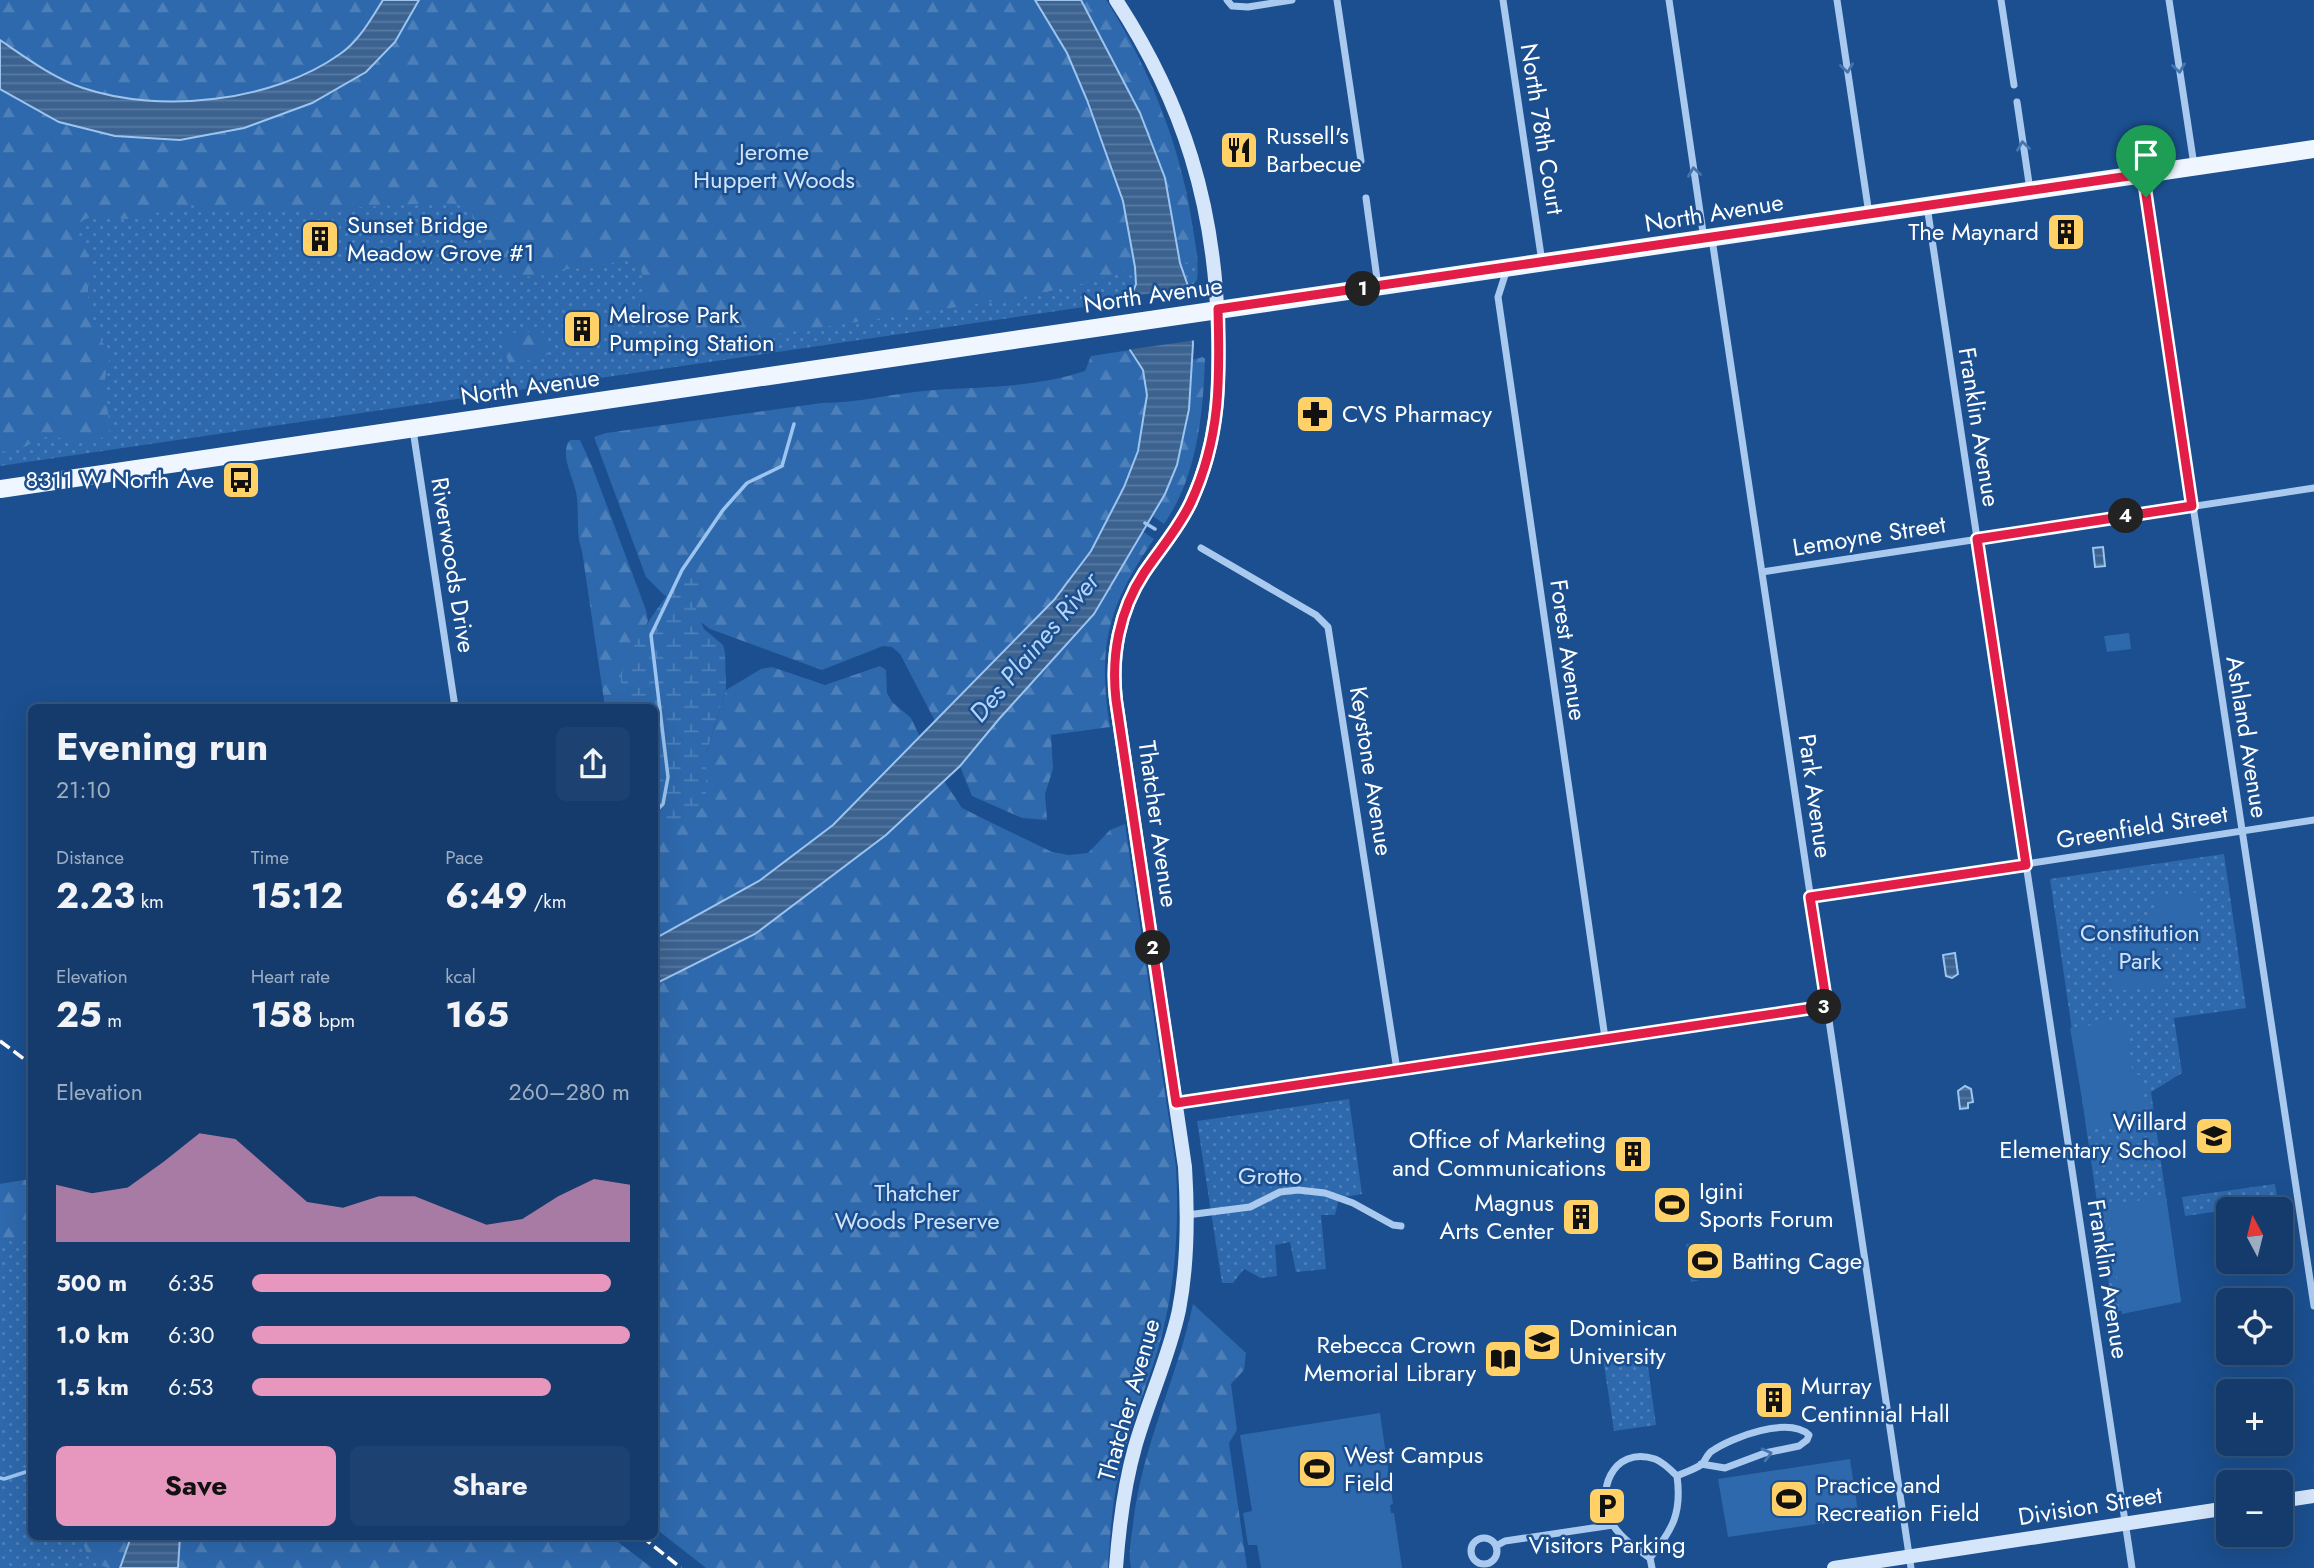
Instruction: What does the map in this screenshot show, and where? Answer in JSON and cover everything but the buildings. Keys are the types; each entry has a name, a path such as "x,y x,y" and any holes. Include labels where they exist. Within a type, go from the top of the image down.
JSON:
{"main road":[{"name":"North Avenue","path":"0,489 2314,149"}],"street":[{"name":"Thatcher Avenue","path":"1116,0 1143,42 1161,78 1187,143 1209,220 1218,309 1219,394 1216,421 1204,468 1181,521 1135,587 1115,650 1116,700 1185,1167 1187,1216 1179,1309 1165,1362 1135,1446 1118,1538 1116,1568"},
{"path":"1227,0 1232,6 1248,7 1292,0"},
{"path":"1337,0 1361,162"},
{"name":"North 78th Court","path":"1503,0 1543,263"},
{"name":"Park Avenue","path":"1669,0 1762,572 1910,1562"},
{"path":"1837,0 1869,215"},
{"path":"2001,0 2014,85"},
{"path":"2169,0 2194,166"},
{"path":"2017,102 2030,191"},
{"name":"Ashland Avenue","path":"2143,174 2314,1306"},
{"path":"1366,198 1378,287"},
{"name":"Franklin Avenue","path":"1927,206 2132,1568"},
{"name":"Forest Avenue","path":"1507,269 1497,296 1605,1038"},
{"name":"Riverwoods Drive","path":"413,430 455,704"},
{"name":"Lemoyne Street","path":"1762,572 2314,488"},
{"name":"Keystone Avenue","path":"1201,548 1316,615 1328,628 1396,1070"},
{"name":"Greenfield Street","path":"1810,897 2314,820"},
{"path":"1176,1103 1827,1006"},
{"path":"1187,1216 1250,1207 1280,1192 1298,1189 1353,1203 1393,1226 1401,1226"},
{"path":"1677,1476 1701,1464 1710,1452 1746,1435 1778,1427 1803,1429 1809,1435 1808,1440 1799,1446 1765,1453 1725,1468 1701,1464"},
{"path":"1650,1558 1673,1527 1678,1513 1680,1495 1677,1476 1659,1460 1647,1457 1629,1459 1616,1466 1606,1481 1604,1497 1613,1525 1634,1547 1650,1558 1652,1568"},
{"path":"2293,1499 2314,1496"},
{"name":"Division Street","path":"1835,1568 1910,1562 2125,1523 2216,1510"},
{"path":"1496,1546 1505,1541 1613,1525"},
{"path":"1483,1538 1491,1539 1496,1546 1496,1558 1486,1566 1472,1557 1472,1544 1483,1538"}],"green space":[{"path":"0,0 1106,0 1151,84 1174,144 1189,206 1197,258 1197,280 1189,289 1099,301 1098,305 0,466"},
{"path":"0,0 383,0 353,43 313,70 250,93 180,101 113,96 72,84 50,73 0,40"},
{"name":"Jerome Huppert Woods","path":"419,0 1035,0 1067,53 1087,100 1123,201 1135,267 1086,283 1023,297 691,349 670,345 649,313 641,269 635,265 621,261 525,277 514,275 504,270 488,253 477,231 471,210 456,204 223,211 191,205 129,219 88,218 80,222 79,230 90,262 88,298 92,316 111,356 105,384 110,430 98,440 48,437 22,448 0,452 0,89 59,122 115,136 312,103 366,72 395,42"},
{"path":"1081,0 1106,0 1140,61 1167,126 1177,160 1186,193 1198,262 1180,263 1165,178 1140,113"},
{"path":"539,331 548,335 548,354 541,359 509,363 502,345 504,338 511,333"},
{"path":"1130,350 1143,370 1147,395 1138,451 1124,487 1091,551 1054,600 935,721 900,654 892,647 883,646 822,670 710,629 663,594 646,577 594,437 606,433 822,403 921,391 1047,381 1085,371 1091,356"},
{"path":"1203,357 1202,402 1196,445 1184,486 1164,524 1151,515 1176,460 1188,400 1191,360"},
{"path":"570,440 580,440 646,610 648,621 621,678 623,704 605,704 579,537 576,492 566,458"},
{"path":"1142,531 1154,539 1116,606 1106,650 1106,699 1110,727 1051,735 1053,769 1045,794 1047,820 1022,818 972,796 960,766 1094,614"},
{"path":"685,578 699,579 696,611 704,629 723,645 725,653 726,690 706,754 706,804 684,825 658,824 658,704 623,704 621,689 621,679 629,656 647,624 677,584"},
{"path":"2129,633 2131,649 2107,652 2104,636"},
{"path":"880,666 886,670 887,693 892,702 911,718 920,737 812,843 725,903 658,938 658,824 706,804 706,754 726,690 761,669 772,667 825,685"},
{"name":"Thatcher Woods Preserve","path":"944,781 962,808 1052,852 1069,855 1088,853 1110,830 1125,824 1176,1167 1177,1229 1174,1269 1163,1331 1123,1455 1112,1520 1108,1568 706,1568 658,1530 658,982 755,934 886,835"},
{"name":"Constitution Park","path":"2224,854 2246,1008 2174,1018 2182,1073 2151,1092 2181,1302 2113,1312 2050,879"},
{"path":"2196,892 2203,944 2163,949 2155,898"},
{"path":"2154,919 2163,985 2117,991 2108,926"},
{"path":"2125,1021 2133,1075 2140,1075 2147,1119 2087,1128 2070,1028"},
{"name":"Grotto","path":"1349,1099 1362,1194 1339,1198 1335,1215 1321,1215 1326,1269 1296,1272 1290,1242 1275,1245 1277,1276 1261,1278 1244,1269 1233,1283 1222,1283 1197,1121"},
{"path":"28,1179 28,1540 615,1540 652,1568 0,1568 0,1184"},
{"path":"28,1179 28,1237 0,1242 0,1184"},
{"path":"2275,1184 2277,1197 2216,1197 2216,1212 2185,1216 2182,1197"},
{"path":"2166,1196 2181,1302 2122,1314 2107,1206"},
{"name":"Batting Cage","path":"1707,1241 1713,1279 1703,1280 1698,1243"},
{"name":"Batting Cage","path":"1695,1243 1700,1280 1691,1282 1686,1244"},
{"path":"1193,1304 1246,1353 1244,1370 1231,1384 1237,1430 1229,1443 1247,1568 1131,1568 1131,1541 1143,1469"},
{"path":"1646,1352 1656,1425 1614,1431 1603,1358"},
{"name":"West Campus Field","path":"1380,1413 1393,1504 1390,1505 1391,1513 1394,1513 1402,1568 1261,1568 1257,1545 1248,1545 1243,1513 1252,1511 1240,1435"},
{"name":"Practice and Recreation Field","path":"1850,1459 1859,1518 1728,1537 1718,1479"},
{"path":"81,1540 130,1540 120,1568 108,1568 90,1560"},
{"path":"180,1540 615,1540 652,1568 178,1568"}],"water":[{"path":"383,0 419,0 395,42 366,72 312,103 244,128 180,140 115,136 59,122 0,89 0,40 61,79 113,96 180,101 250,93 313,70 340,54 359,36"},
{"name":"Des Plaines River","path":"1035,0 1081,0 1140,113 1165,178 1180,263 1189,289 1193,344 1189,409 1177,465 1165,494 1094,614 960,766 886,835 755,934 658,982 658,937 759,881 833,825 1054,600 1091,551 1124,487 1138,451 1147,395 1143,370 1130,350 1131,297 1136,284 1135,267 1123,201 1067,53"},
{"path":"2103,547 2105,566 2095,567 2093,548"},
{"path":"1955,953 1958,974 1952,978 1946,976 1943,955"},
{"path":"1965,1086 1971,1089 1973,1102 1968,1103 1968,1108 1960,1109 1958,1091"},
{"path":"130,1540 180,1540 178,1568 120,1568"}],"pier":[{"path":"1191,287 1196,340 1126,350 1128,297"}],"waterway":[{"path":"658,809 663,804 668,777 651,635 682,570 723,510 747,483 782,466 794,424"},
{"path":"1145,523 1155,529"},
{"path":"0,1478 28,1471"}],"railway":[{"path":"0,1041 28,1062"},
{"path":"646,1540 681,1568"}],"place":[{"name":"Russell's Barbecue","path":"1239,150"},
{"name":"The Maynard","path":"2066,232"},
{"name":"Sunset Bridge Meadow Grove #1","path":"320,239"},
{"name":"Melrose Park Pumping Station","path":"582,329"},
{"name":"CVS Pharmacy","path":"1315,414"},
{"name":"8311 W North Ave","path":"241,480"},
{"name":"Willard Elementary School","path":"2214,1136"},
{"name":"Office of Marketing and Communications","path":"1633,1154"},
{"name":"Igini Sports Forum","path":"1672,1205"},
{"name":"Magnus Arts Center","path":"1581,1217"},
{"name":"Batting Cage","path":"1705,1261"},
{"name":"Dominican University","path":"1542,1342"},
{"name":"Rebecca Crown Memorial Library","path":"1503,1359"},
{"name":"Murray Centinnial Hall","path":"1774,1400"},
{"name":"West Campus Field","path":"1317,1469"},
{"name":"Practice and Recreation Field","path":"1789,1499"},
{"name":"Visitors Parking","path":"1607,1506"}],"route":[{"path":"2143,174 2146,197 2192,506 1977,539 2026,865 1810,897 1827,1006 1176,1103 1116,700 1115,650 1135,587 1171,537 1191,503 1212,444 1220,373 1218,309 1583,258 2143,174"}]}
